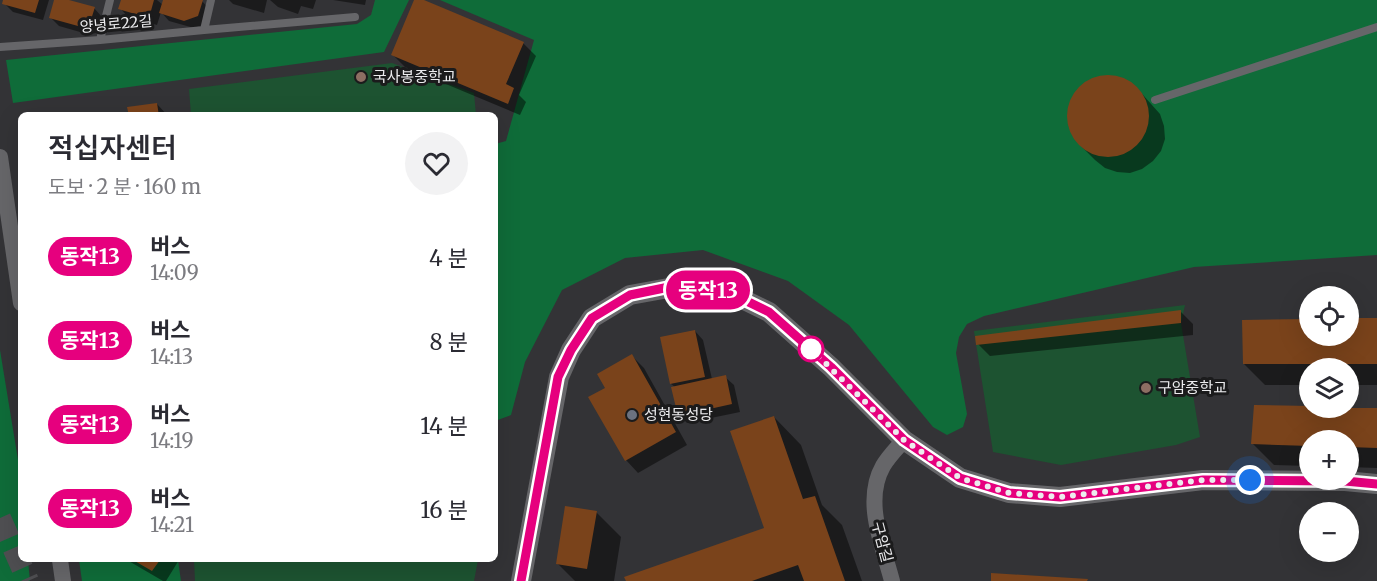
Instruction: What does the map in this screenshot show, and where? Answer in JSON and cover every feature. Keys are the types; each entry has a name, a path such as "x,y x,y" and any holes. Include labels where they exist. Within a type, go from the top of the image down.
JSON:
{"street":[{"path":"0,157 18,282"},
{"path":"521,581 558,377 571,350 592,318 630,295 674,286 726,291 769,312 831,367 904,440 960,478 1009,493 1060,497 1203,480 1345,481 1377,484"},
{"name":"구암길","path":"892,581 874,513 876,487 883,466 904,440"},
{"path":"60,562 63,581"}],"lane":[{"path":"100,40 110,0"},
{"path":"204,30 211,0"},
{"name":"양녕로22길","path":"0,47 355,17"},
{"path":"1155,100 1377,27"}],"green space":[{"path":"375,0 409,0 384,52 13,103 6,60 357,24 371,15"},
{"path":"440,0 1377,0 1377,255 1194,267 984,316 967,324 959,337 956,353 967,414 963,427 947,435 933,427 849,325 788,281 703,250 625,258 562,290 525,362 511,415 498,420 498,143 506,141 534,40"},
{"path":"392,63 474,93 476,112 191,112 189,89"},
{"path":"1185,305 1181,323 1200,437 1176,445 1061,465 993,452 974,331"},
{"path":"0,350 18,460 18,562 28,562 30,581 0,581"},
{"path":"79,562 178,562 181,581 82,581"},
{"path":"194,562 478,562 474,581 195,581"}],"building":[{"path":"3,0 39,0 35,13 2,4"},
{"path":"54,0 69,0 95,7 89,26 78,26 49,18"},
{"path":"121,0 154,0 149,18 118,9"},
{"path":"163,0 203,0 198,16 184,21 159,13"},
{"path":"414,0 424,0 524,42 506,84 514,88 508,104 391,55"},
{"path":"1108,75 1124,78 1137,87 1146,100 1149,116 1146,132 1137,145 1124,154 1108,157 1092,154 1079,145 1070,132 1067,116 1070,100 1079,87 1092,78"},
{"path":"157,103 158,112 128,112 127,107"},
{"path":"1181,310 1181,323 976,345 975,336"},
{"path":"1359,318 1377,318 1377,364 1359,364 1359,358 1299,358 1299,364 1243,364 1242,320 1299,319 1299,346 1359,346"},
{"path":"695,330 705,377 670,384 660,337"},
{"name":"성현동성당","path":"632,354 676,432 625,461 588,397 605,388 597,374"},
{"path":"726,375 732,404 678,416 671,387"},
{"path":"1254,405 1299,406 1299,418 1359,418 1359,408 1377,408 1377,448 1359,447 1359,430 1299,430 1299,446 1251,444"},
{"path":"774,416 803,499 815,496 845,581 804,581 798,565 752,581 626,581 624,577 764,528 730,431"},
{"path":"565,506 597,511 587,569 556,564"},
{"path":"136,562 159,562 152,571"},
{"path":"991,573 1088,579 1087,581 991,581"}],"tunnel":[{"path":"0,518 18,558"},
{"path":"20,562 28,581"}],"bus line":[{"name":"동작13","path":"521,581 558,377 571,350 592,318 630,295 674,286 726,291 769,312 831,367 904,440 960,478 1009,493 1060,497 1203,480 1345,481 1377,484"}],"place":[{"name":"국사봉중학교","path":"361,77"},
{"name":"구암중학교","path":"1146,388"},
{"name":"성현동성당","path":"632,415"}],"route":[{"path":"811,349 904,440 960,478 1009,493 1060,497 1203,480 1250,480"}]}
